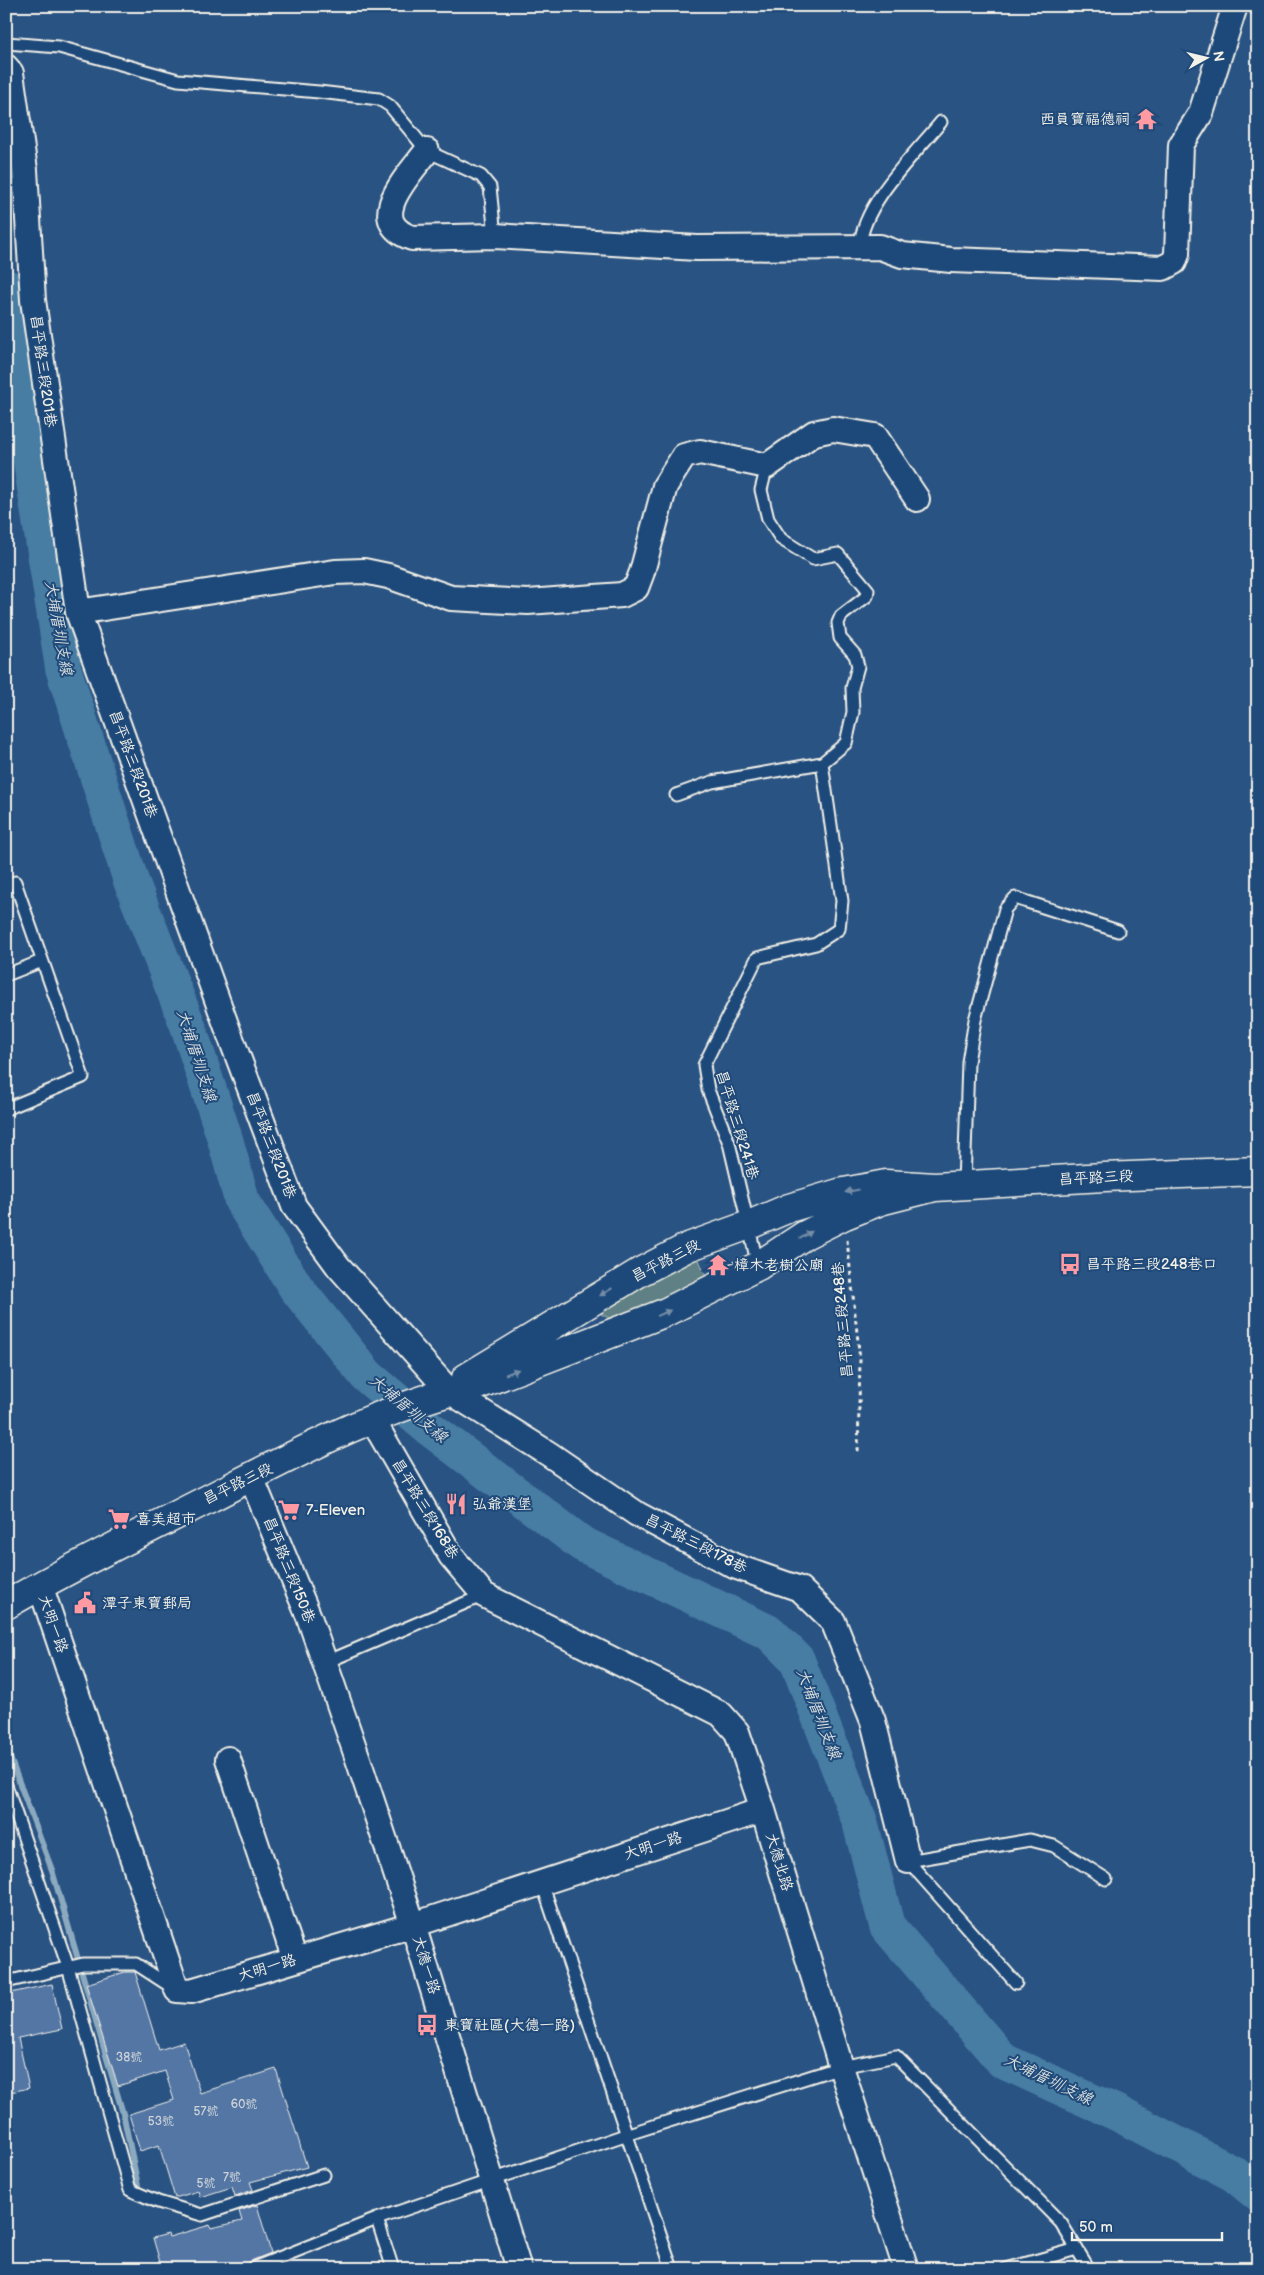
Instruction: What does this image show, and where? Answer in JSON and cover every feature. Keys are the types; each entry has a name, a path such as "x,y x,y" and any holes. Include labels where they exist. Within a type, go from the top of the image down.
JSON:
{"street":[{"path":"427,151 401,186 391,204 390,219 393,228 401,234 412,238 495,236 697,248 880,246 902,255 951,260 1163,268 1170,266 1174,262 1177,254 1181,145 1201,112 1235,6"},
{"name":"昌平路三段201巷","path":"6,67 11,74 25,170 33,300 78,612 229,1033 294,1206 338,1266 449,1391"},
{"path":"78,612 326,574 364,571 402,580 451,598 528,602 622,595 636,588 665,486 684,456 700,452 767,466 814,433 833,429 875,436 917,499"},
{"name":"昌平路三段","path":"449,1391 474,1371 640,1272 688,1247 750,1226 789,1208 839,1193 886,1184 935,1187 1258,1171"},
{"name":"昌平路三段","path":"6,1605 40,1585 251,1477 372,1420 449,1391 478,1385 664,1313 758,1266 805,1235 845,1215 880,1201 935,1187"},
{"name":"昌平路三段178巷","path":"449,1391 549,1454 637,1514 734,1566 800,1589 833,1621 873,1721 908,1860"},
{"name":"昌平路三段168巷","path":"372,1420 450,1556 484,1595"},
{"name":"昌平路三段150巷","path":"251,1477 308,1618 324,1663"},
{"name":"大明一路","path":"40,1585 177,1990 192,1991 413,1925 763,1810"},
{"name":"大德北路","path":"484,1595 721,1714 737,1732 763,1810 840,2067 906,2269"},
{"name":"大德一路","path":"324,1663 413,1925 519,2269"},
{"path":"228,1759 295,1960"}],"lane":[{"path":"1252,6 1258,10"},
{"path":"6,43 59,47 178,80 379,99 390,106 427,151 480,176 490,187 495,236"},
{"path":"860,246 861,232 874,203 940,122"},
{"path":"676,795 712,782 822,763 846,743 853,712 852,688 858,666 855,655 840,638 838,623 841,616 867,596 868,590 838,554 813,558 781,539 768,519 764,506 761,490 767,466"},
{"name":"昌平路三段241巷","path":"758,1266 729,1143 708,1090 704,1065 757,958 816,944 839,929 842,900 822,763"},
{"path":"6,1109 83,1077 15,882"},
{"path":"964,1185 968,1062 975,1020 1005,909 1015,898 1118,931"},
{"path":"6,975 42,961"},
{"path":"324,1663 484,1595"},
{"path":"6,1785 68,1967 130,2190 158,2202 202,2214 324,2175"},
{"path":"908,1860 1030,1840 1054,1846 1106,1879"},
{"path":"908,1860 1016,1983"},
{"path":"542,1883 625,2135 672,2269"},
{"path":"6,1982 83,1964 136,1964 177,1990"},
{"path":"251,2269 377,2219 625,2135 840,2067 896,2056 1061,2223 1089,2269"},
{"path":"377,2219 393,2269"},
{"path":"1006,2269 1077,2250"}],"path":[{"name":"昌平路三段248巷","path":"845,1215 860,1360 858,1453"}],"green space":[{"path":"696,1252 707,1280 633,1312 609,1318 601,1314 605,1305"}],"building":[{"path":"125,1972 135,1972 159,2050 184,2042 200,2093 276,2069 307,2167 250,2182 253,2190 235,2196 232,2187 200,2197 198,2191 175,2198 159,2145 140,2151 129,2114 174,2100 165,2071 118,2086 86,1984"},
{"path":"52,1984 62,2029 18,2038 29,2088 6,2093 6,1994"},
{"path":"257,2205 271,2253 248,2262 244,2269 162,2269 153,2238 168,2234 169,2237 210,2225 211,2228 242,2221 239,2211"}],"waterway":[{"name":"大埔厝圳支線","path":"6,287 63,668 131,881 188,1026 225,1139 242,1201 297,1289 367,1376 429,1428 582,1544 770,1633 797,1660 860,1822 887,1926 1003,2061 1117,2113 1234,2174 1258,2194"},
{"path":"6,1747 52,1870 124,2117 138,2186"}],"place":[{"name":"西員寶福德祠","path":"1146,119"},
{"name":"昌平路三段248巷口","path":"1070,1264"},
{"name":"樟木老樹公廟","path":"718,1265"},
{"name":"弘爺漢堡","path":"456,1504"},
{"name":"7-Eleven","path":"289,1510"},
{"name":"喜美超市","path":"119,1519"},
{"name":"潭子東寶郵局","path":"85,1603"},
{"name":"東寶社區(大德一路)","path":"427,2025"}]}
